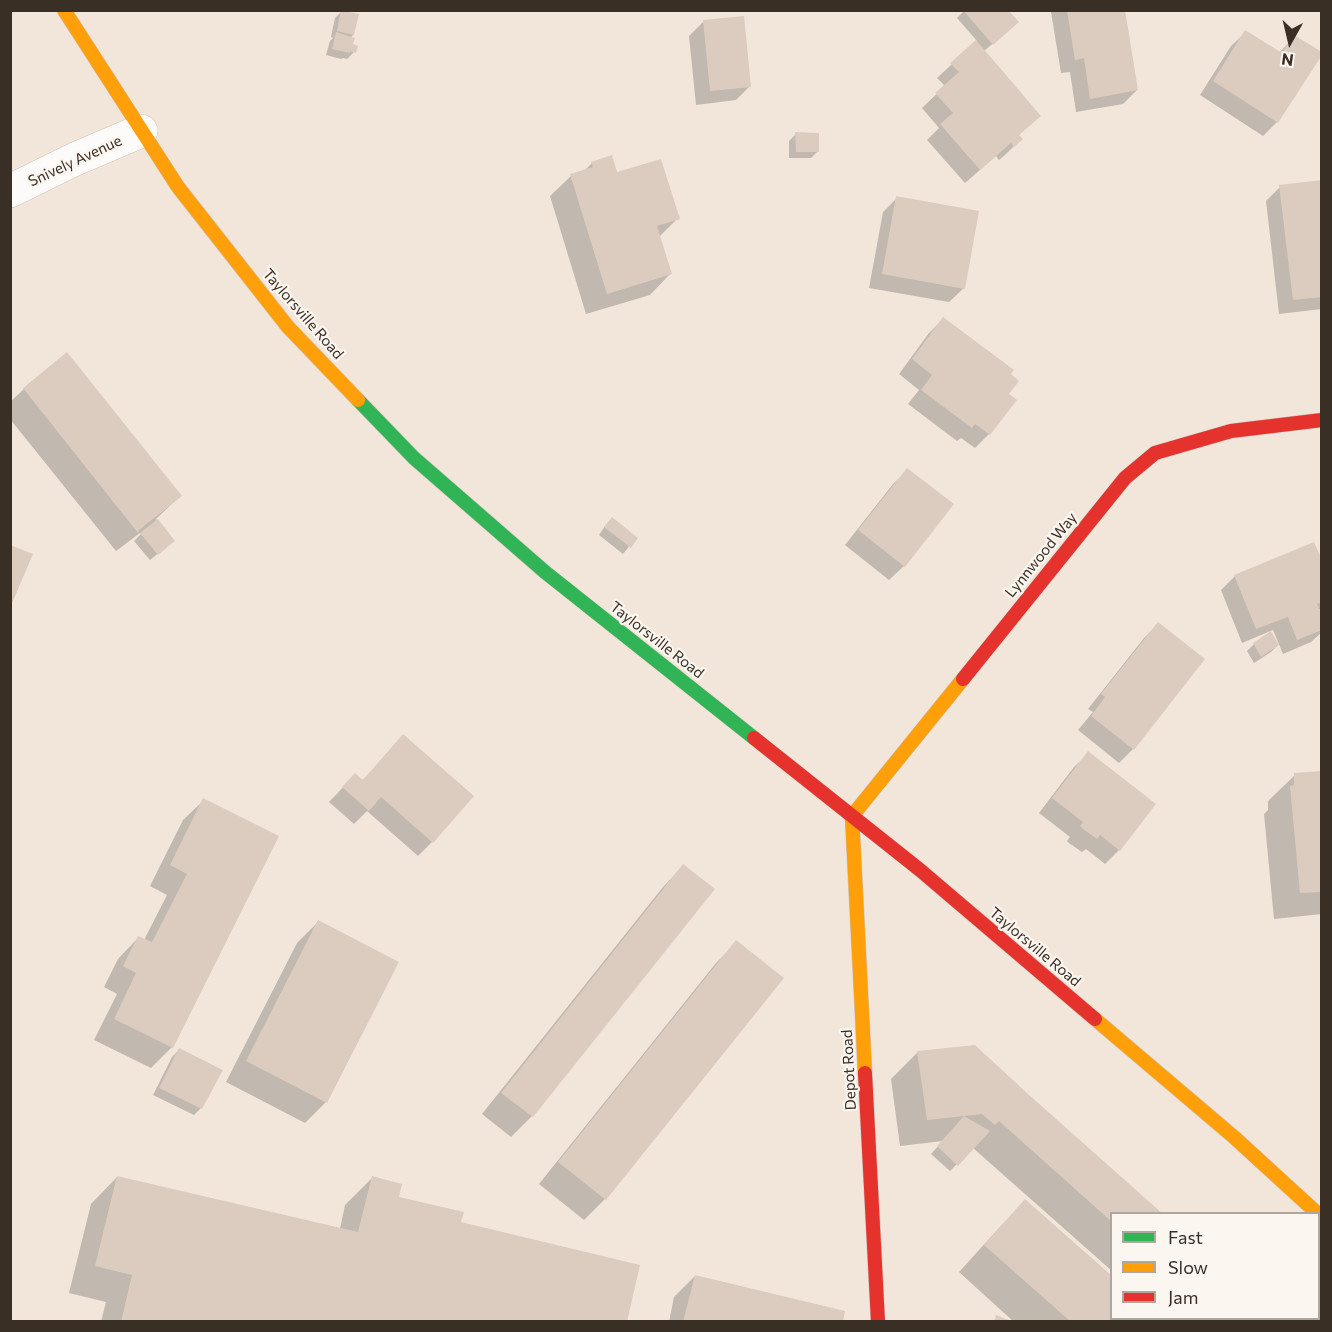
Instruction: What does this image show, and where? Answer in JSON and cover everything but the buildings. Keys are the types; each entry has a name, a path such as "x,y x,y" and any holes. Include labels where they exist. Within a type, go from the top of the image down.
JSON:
{"main road":[{"name":"Taylorsville Road","path":"64,10 178,187 288,327 414,458 544,572 920,870 1235,1138 1316,1212"},
{"name":"Lynnwood Way","path":"852,816 1125,478 1155,453 1173,447 1231,431 1322,420"},
{"name":"Depot Road","path":"852,816 878,1322"}],"street":[{"name":"Snively Avenue","path":"10,191 73,160 141,131"}],"traffic: fast":[{"path":"358,400 414,458 545,572 754,738"}],"traffic: slow":[{"path":"64,10 178,187 288,327 358,400"},
{"path":"865,1073 852,816 963,679"},
{"path":"1095,1019 1235,1138 1316,1212"}],"traffic: jam":[{"path":"963,679 1125,478 1155,453 1231,431 1322,420"},
{"path":"754,738 920,870 1095,1019"},
{"path":"865,1073 878,1322"}]}
